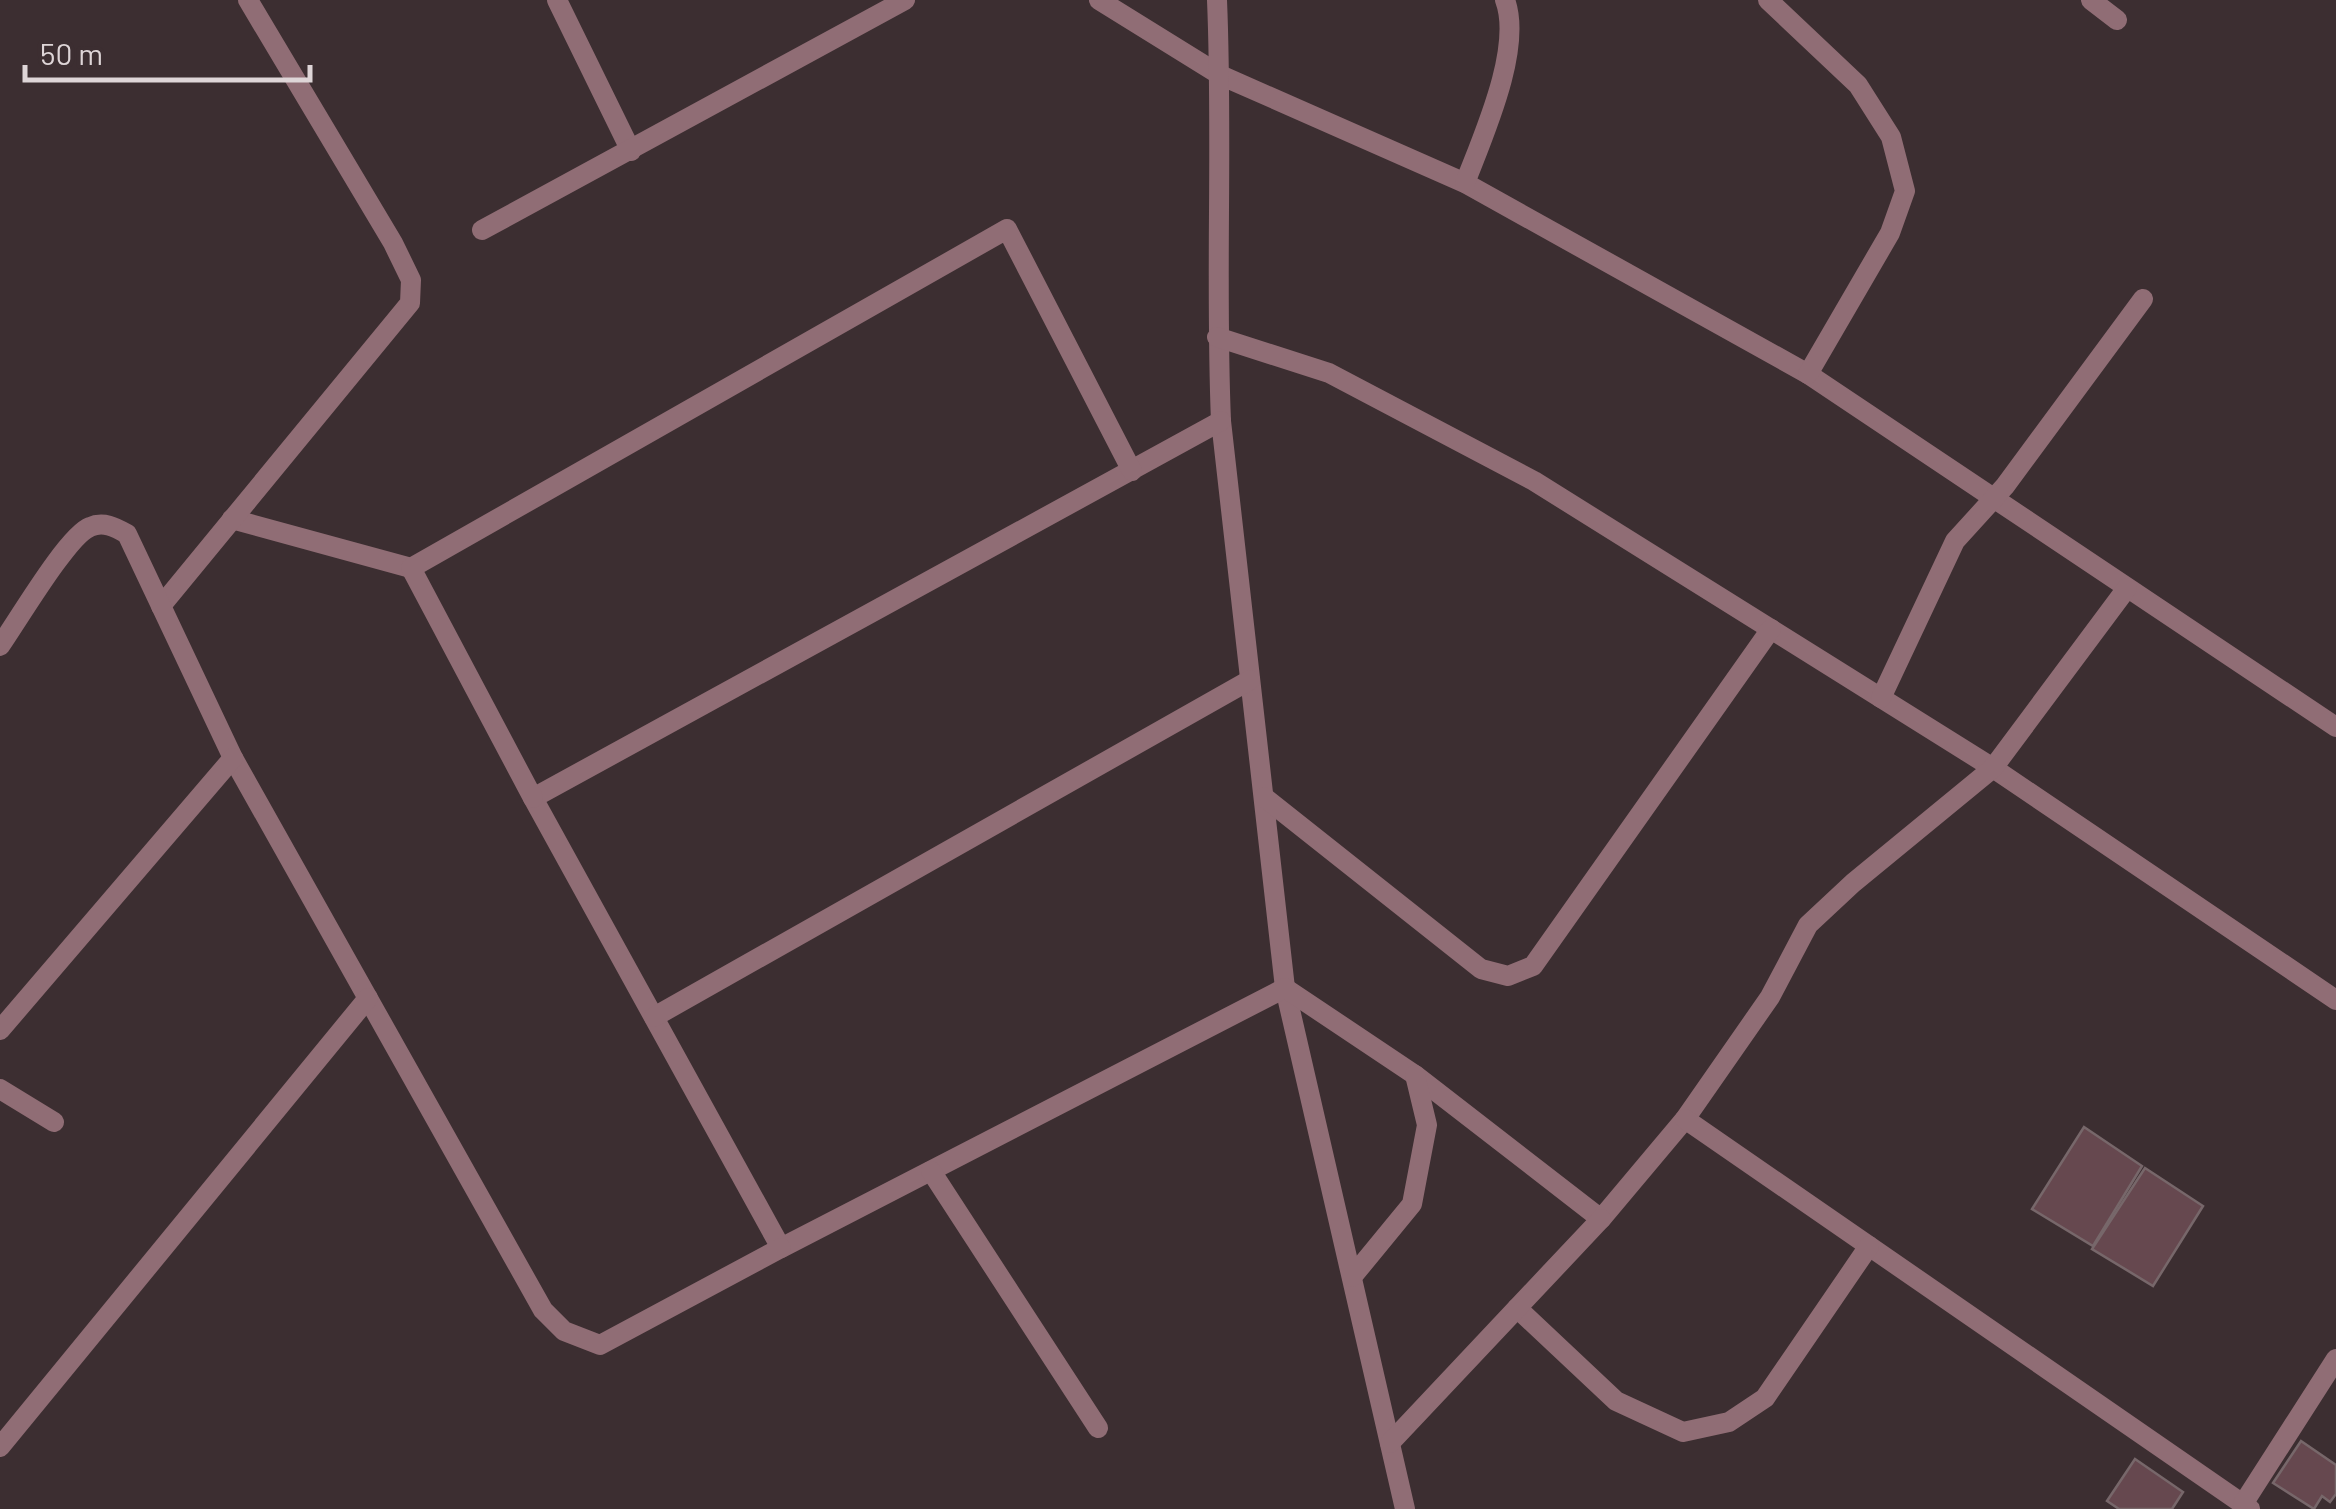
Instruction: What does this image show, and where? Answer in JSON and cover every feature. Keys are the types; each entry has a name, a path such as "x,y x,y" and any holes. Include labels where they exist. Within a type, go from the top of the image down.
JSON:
{"street":[{"path":"160,606 410,303 411,280 393,242 248,0"},
{"path":"557,0 631,151"},
{"path":"482,230 906,0"},
{"path":"1099,0 1220,75 1465,184 1808,374 2336,727"},
{"path":"1217,0 1217,337 1221,421 1286,988 1405,1509"},
{"path":"1465,184 1500,90 1510,15 1505,0"},
{"path":"1768,0 1858,86 1891,138 1906,191 1890,234 1808,374"},
{"path":"2091,0 2117,20"},
{"path":"232,519 411,568 1007,229 1132,472"},
{"path":"1881,698 1955,541 1994,498 2143,299"},
{"path":"1217,337 1328,373 1517,472 1993,768 2336,1000"},
{"path":"533,798 1221,421"},
{"path":"0,646 73,537 93,525 112,526 127,534 233,758 543,1310 564,1332 600,1346 781,1248 1286,988"},
{"path":"411,568 781,1248"},
{"path":"1390,1443 1601,1219 1686,1119 1770,997 1808,925 1993,768 2127,588"},
{"path":"1264,797 1481,969 1508,976 1534,966 1771,629"},
{"path":"654,1017 1250,680"},
{"path":"0,1030 233,758"},
{"path":"1286,988 1415,1075 1601,1219"},
{"path":"0,1447 368,998"},
{"path":"1352,1278 1412,1204 1427,1125 1415,1075"},
{"path":"0,1088 54,1122"},
{"path":"1686,1119 2247,1507 2336,1358"},
{"path":"931,1171 1098,1428"},
{"path":"1517,1308 1616,1401 1683,1432 1729,1422 1765,1398 1869,1246"}],"building":[{"path":"2084,1127 2142,1166 2093,1246 2032,1209"},
{"path":"2145,1168 2203,1206 2153,1286 2092,1249"},
{"path":"2301,1441 2336,1465 2336,1494 2330,1502 2322,1496 2314,1509 2273,1483"},
{"path":"2135,1459 2183,1492 2172,1509 2119,1509 2107,1501"}]}
